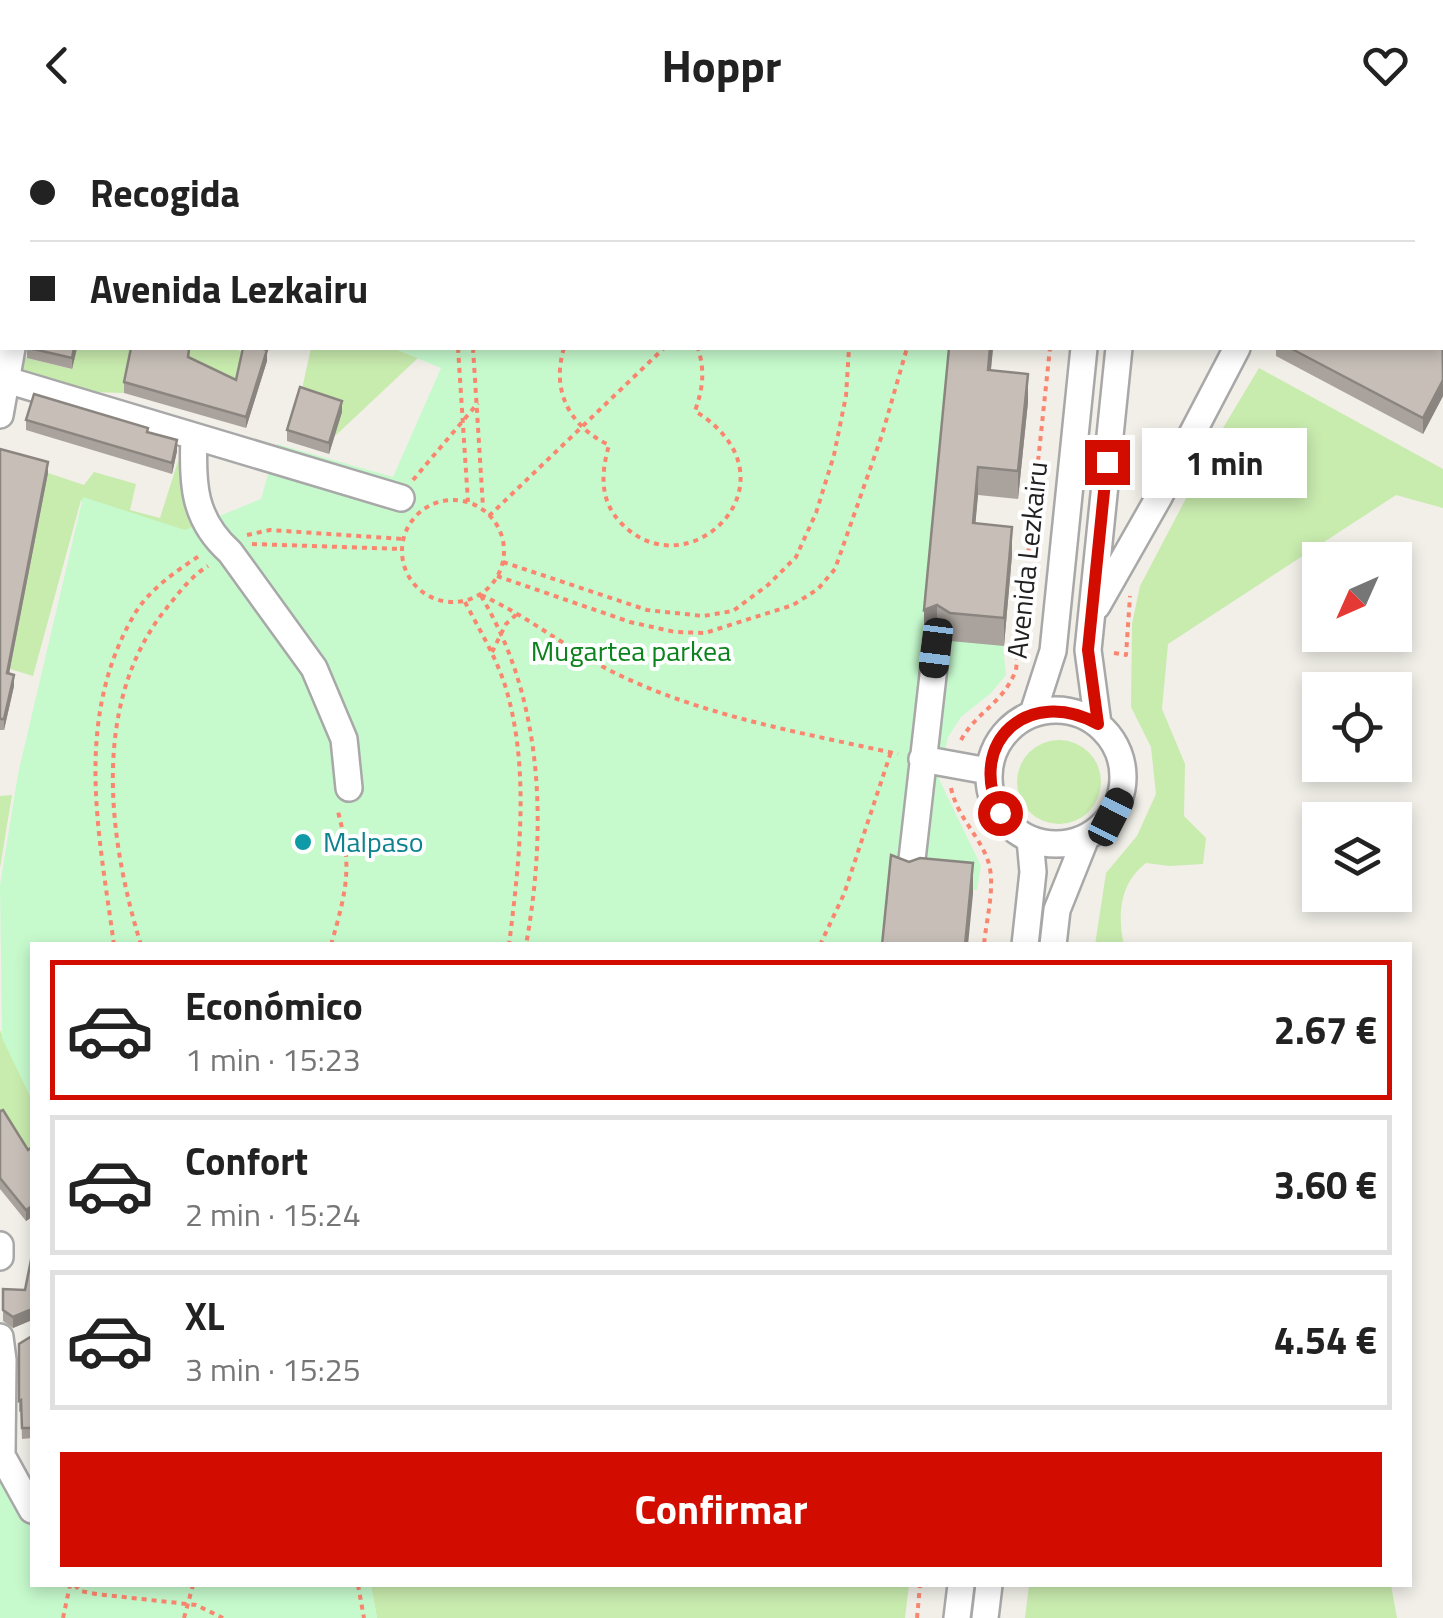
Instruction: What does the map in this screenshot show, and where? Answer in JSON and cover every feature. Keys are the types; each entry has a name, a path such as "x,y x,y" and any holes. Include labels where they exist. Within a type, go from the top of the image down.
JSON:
{"street":[{"path":"0,415 3,379 11,350"},
{"name":"Avenida Lezkairu","path":"1033,713 1052,651 1084,350"},
{"path":"1098,724 1088,656 1119,350"},
{"path":"1092,614 1159,497 1235,350"},
{"path":"3,379 411,504"},
{"path":"194,437 192,485 200,508 314,668 344,739 349,788"},
{"path":"910,877 936,648"},
{"path":"1054,942 1057,910 1085,840 1111,817 1124,778 1121,758 1112,739 1098,724 1078,713 1056,709 1033,713 1002,737 988,771 992,795 1000,813 1030,839 1062,844 1085,840"},
{"path":"922,759 988,771"},
{"path":"1025,942 1033,872 1030,839"},
{"path":"0,1245 0,1257"},
{"path":"0,1337 1,1453 30,1506"},
{"path":"957,1618 961,1587"},
{"path":"986,1618 989,1587"}],"path":[{"path":"458,350 468,502"},
{"path":"474,350 483,510"},
{"path":"564,350 559,383 565,405 582,429 609,444 602,468 605,495 618,520 646,540 671,546 704,538 723,523 733,508 740,485 740,466 728,436 695,411 703,389 704,366 699,350"},
{"path":"489,516 662,350"},
{"path":"503,562 647,610 703,616 733,611 768,585 796,556 816,513 834,455 846,396 849,350"},
{"path":"498,576 630,622 676,632 706,633 793,605 818,589 836,568 906,350"},
{"name":"Avenida Lezkairu","path":"956,752 975,720 1009,688 1016,670 1050,350"},
{"path":"411,504 468,502 489,516 502,536 503,562 498,576 481,595 465,602 448,603 430,598 406,574 402,549 411,504 478,402"},
{"path":"114,942 94,786 94,746 110,670 136,612 172,574 270,530 402,539"},
{"path":"140,942 128,901 112,777 128,672 147,632 225,547 259,542 402,549"},
{"path":"481,595 618,674 708,711 922,759"},
{"path":"481,595 502,636 530,712 538,802 534,898 527,942"},
{"path":"465,602 508,692 517,744 520,819 509,942"},
{"path":"492,652 506,624 518,613"},
{"path":"821,942 844,894 891,752"},
{"path":"951,777 958,810 982,846 990,869 984,942"},
{"path":"332,942 344,900 349,853 336,807 349,788"},
{"path":"64,1618 72,1587"},
{"path":"75,1587 96,1594 188,1604 223,1618"},
{"path":"184,1618 192,1587"},
{"path":"358,1587 364,1618"},
{"path":"917,1618 920,1587"}],"green space":[{"path":"76,350 134,350 124,393 92,392 19,370 23,357 71,369"},
{"path":"152,350 244,352 236,391"},
{"path":"311,350 398,350 418,358 335,436 300,398"},
{"name":"Mugartea parkea","path":"398,350 952,350 923,638 1003,645 1006,675 961,717 948,737 939,779 981,866 977,890 887,885 881,942 30,942 30,1096 2,1038 0,885 18,774 83,497 185,530 261,499 277,444 393,477 441,368"},
{"path":"1259,368 1443,469 1443,508 1396,495 1324,542 1302,542 1302,556 1168,644 1162,709 1185,764 1184,816 1206,838 1203,864 1146,863 1131,880 1123,900 1124,942 1095,942 1106,873 1137,836 1156,794 1151,747 1131,707 1132,624 1140,586"},
{"path":"179,458 205,543 81,500 33,676 10,669 48,473 84,485 94,472 136,484 130,510 160,518"},
{"path":"1059,740 1075,743 1089,752 1098,766 1098,798 1089,812 1075,821 1059,824 1043,821 1029,812 1020,798 1017,782 1020,766 1029,752 1043,743"},
{"path":"12,795 0,868 0,796"},
{"path":"0,1030 30,1096 30,1149 20,1148 0,1115"},
{"path":"0,1454 30,1506 30,1587 371,1587 377,1618 0,1618"},
{"path":"371,1587 909,1587 905,1618 377,1618"},
{"path":"1029,1587 1391,1587 1397,1618 1025,1618"}],"building":[{"path":"38,350 74,350 72,358"},
{"path":"131,350 189,350 188,357 236,380 243,350 267,350 246,417 124,382"},
{"path":"949,350 990,350 988,370 1028,374 1018,471 978,467 973,523 1012,527 1004,618 950,613 937,605 924,610"},
{"path":"1294,350 1443,350 1443,380 1423,418"},
{"path":"300,387 342,401 329,443 287,430"},
{"path":"34,394 177,440 172,463 26,420"},
{"path":"0,449 48,462 7,673 14,675 4,719 0,719"},
{"path":"891,855 909,862 920,858 973,863 965,942 882,942"},
{"path":"0,1111 30,1148 30,1207 26,1210 0,1178"},
{"path":"30,1265 30,1310 13,1317 3,1310 3,1289 25,1290"},
{"path":"30,1337 30,1428 22,1428 19,1344"}],"place":[{"name":"Malpaso","path":"303,842"}],"route":[{"path":"1000,813 988,771 1002,737 1016,723 1033,713 1056,709 1078,713 1098,724 1088,650 1107,462"}]}
